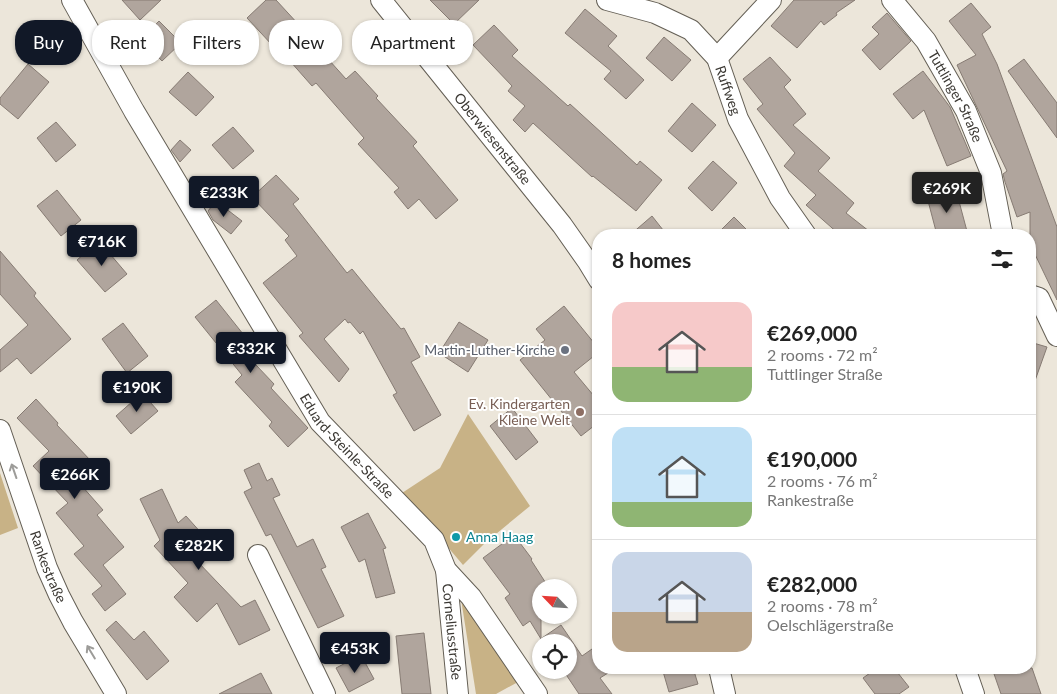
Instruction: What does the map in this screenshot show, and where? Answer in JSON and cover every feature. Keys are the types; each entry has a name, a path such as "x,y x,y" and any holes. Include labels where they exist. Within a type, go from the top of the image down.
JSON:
{"street":[{"name":"Eduard-Steinle-Straße","path":"72,0 134,111 320,422 434,540 446,570 471,597 537,694"},
{"name":"Oberwiesenstraße","path":"380,0 562,225 592,269"},
{"name":"Ruffweg","path":"607,0 655,13 691,30 717,58 738,119 780,198 802,229"},
{"path":"717,58 771,0"},
{"name":"Tuttlinger Straße","path":"892,0 926,40 966,111 991,173 1002,229"},
{"path":"1036,297 1039,298 1057,336"},
{"name":"Rankestraße","path":"0,430 47,568 73,622 116,694"},
{"path":"258,555 325,694"},
{"name":"Corneliusstraße","path":"446,570 458,694"},
{"path":"720,674 725,694"},
{"path":"967,674 974,694"}],"shaded area":[{"path":"468,414 530,506 485,543 463,565 402,493 440,468"},
{"path":"0,473 18,528 0,535"},
{"path":"461,599 518,682 496,694 476,694"}],"building":[{"path":"122,0 161,0 140,20"},
{"path":"266,0 276,0 294,20 269,20 269,42 259,31 259,20 249,20 247,18"},
{"path":"430,0 479,0 458,20 450,20"},
{"path":"794,0 855,0 836,13 837,15 824,25 821,21 797,48 771,26"},
{"path":"971,3 991,27 982,34 997,64 1057,227 1057,300 1036,256 1036,229 1030,229 1030,212 1017,217 1003,174 1007,171 957,65 976,55 949,21"},
{"path":"585,9 617,36 608,46 644,80 626,99 604,79 611,71 565,33"},
{"path":"887,13 911,41 880,70 862,50 879,34 872,27"},
{"path":"494,25 518,50 512,56 568,106 570,104 637,165 640,161 662,180 636,211 592,177 533,123 525,132 513,120 525,106 508,91 512,86 473,45"},
{"path":"164,26 174,36 174,50 164,59"},
{"path":"664,37 691,60 672,81 646,58"},
{"path":"770,57 791,80 784,87 806,114 793,125 830,158 818,171 854,203 846,213 866,229 833,229 806,205 816,195 784,166 795,153 757,109 763,104 743,79"},
{"path":"1024,59 1057,103 1057,138 1008,71"},
{"path":"27,65 49,82 18,119 0,104 0,98"},
{"path":"294,65 333,65 346,79 355,71 378,96 376,98 417,142 413,146 458,200 436,219 419,199 408,209 394,192 399,188 358,144 364,138 316,83 312,86"},
{"path":"923,71 950,107 971,156 947,166 924,110 913,119 893,94"},
{"path":"188,72 214,97 196,116 169,92"},
{"path":"692,103 716,125 692,152 668,131"},
{"path":"56,122 76,145 56,162 37,138"},
{"path":"233,127 254,151 233,169 212,145"},
{"path":"180,140 191,150 180,162 171,150"},
{"path":"713,161 737,183 712,211 688,188"},
{"path":"276,175 299,199 293,204 347,273 352,269 401,329 404,328 420,357 411,362 441,415 414,431 393,395 397,393 363,331 360,334 345,319 324,339 349,369 339,382 299,336 303,333 263,283 297,256 285,240 289,236 252,197"},
{"path":"57,190 81,220 61,236 37,206"},
{"path":"956,190 966,229 935,229 927,197"},
{"path":"216,201 242,221 231,234 213,220 208,211"},
{"path":"652,216 662,229 637,229"},
{"path":"734,217 746,229 722,229"},
{"path":"99,241 127,274 105,292 77,260"},
{"path":"0,251 36,293 34,296 71,339 31,374 17,358 0,372 0,350 28,325 0,294"},
{"path":"216,300 247,339 238,346 274,384 271,388 308,428 288,447 269,426 272,422 235,382 242,375 195,317"},
{"name":"Martin-Luther-Kirche","path":"564,306 592,340 592,358 574,372 592,394 592,427 581,436 520,360 545,340 536,329"},
{"path":"459,322 488,340 468,372 439,353"},
{"path":"123,323 148,356 127,373 102,339"},
{"path":"1036,344 1047,347 1036,378"},
{"path":"142,393 158,411 131,434 116,416"},
{"path":"36,399 58,423 57,425 91,461 74,477 103,510 97,515 124,547 103,565 126,594 105,611 92,594 102,586 74,554 84,546 56,513 68,503 33,466 49,451 17,418"},
{"path":"512,408 538,442 516,460 490,426"},
{"path":"259,463 267,481 272,478 280,495 273,498 297,547 313,539 326,567 321,569 344,616 318,628 271,534 266,536 244,492 252,488 244,470"},
{"path":"162,489 178,523 186,516 212,545 196,560 241,607 255,600 270,630 239,645 217,603 197,622 174,597 188,583 154,546 160,540 140,499"},
{"path":"368,513 386,548 383,549 395,593 376,598 365,559 359,562 341,527"},
{"path":"514,535 532,559 543,579 532,579 532,624 541,624 541,634 538,634 530,621 523,626 505,598 510,594 483,558"},
{"path":"116,621 134,640 144,631 169,661 147,680 106,630"},
{"path":"561,625 567,634 548,634"},
{"path":"424,633 431,694 402,694 396,636"},
{"path":"577,649 582,656 592,649 592,674 606,674 600,678 612,694 579,694 569,679 577,679"},
{"path":"361,655 374,679 349,692 336,668"},
{"path":"261,673 272,694 219,694"},
{"path":"664,674 695,674 698,684 669,692"},
{"path":"869,674 899,674 909,687 899,694 875,694 863,678"},
{"path":"994,674 1034,674 1041,694 1001,694"}],"place":[{"name":"Martin-Luther-Kirche","path":"565,350"},
{"name":"Ev. Kindergarten Kleine Welt","path":"580,412"},
{"name":"Anna Haag","path":"456,537"}]}
